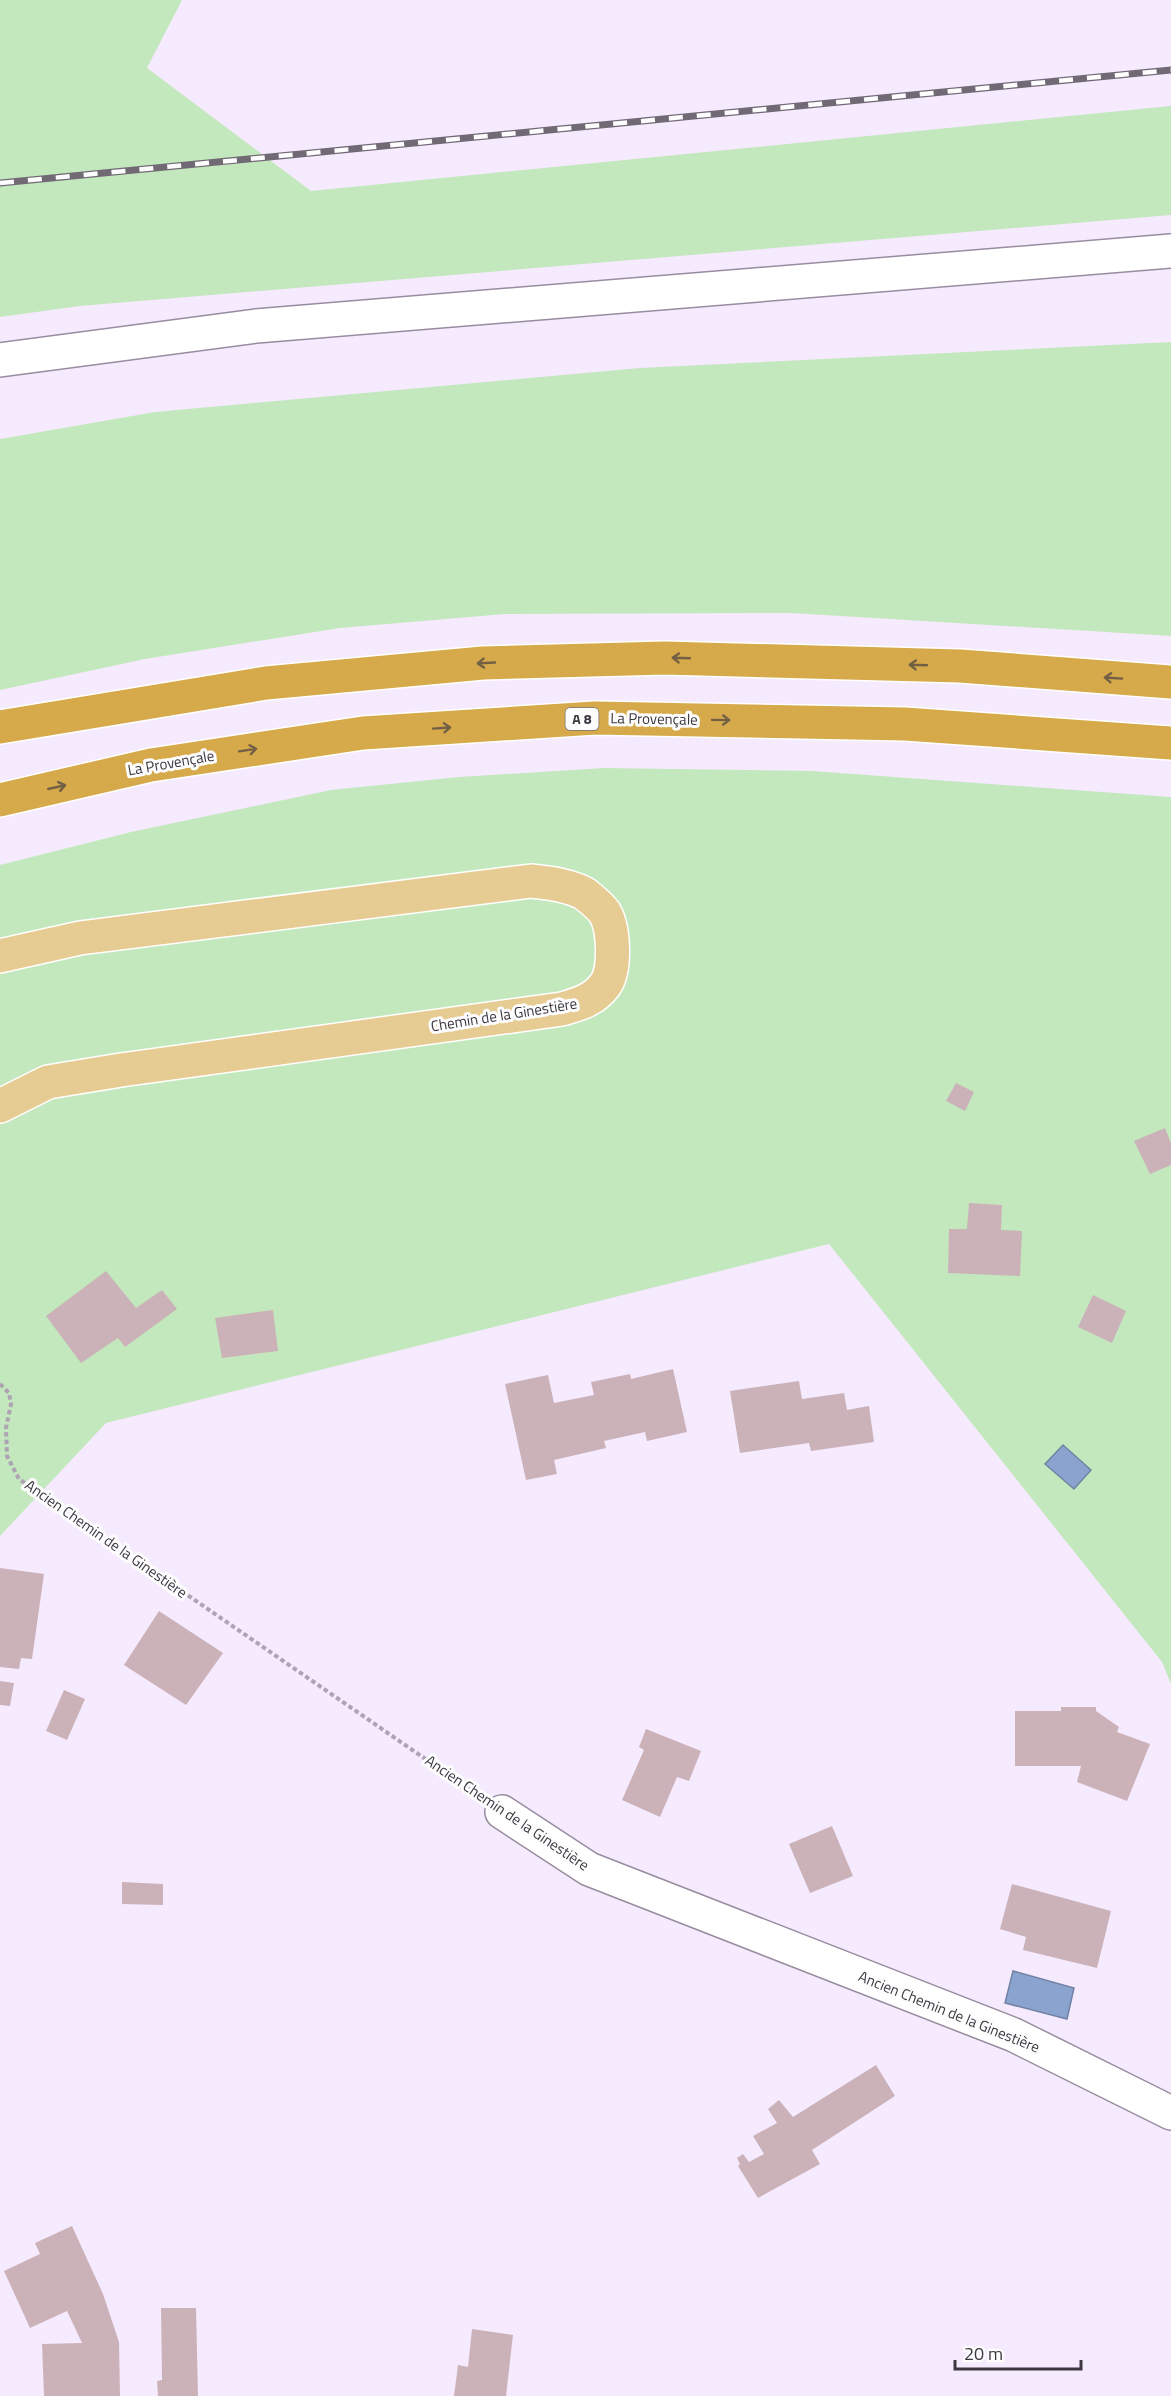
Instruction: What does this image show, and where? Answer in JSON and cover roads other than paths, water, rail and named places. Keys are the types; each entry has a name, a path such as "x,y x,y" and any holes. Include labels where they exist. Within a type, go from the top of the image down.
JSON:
{"highway":[{"path":"0,727 266,683 495,663 665,658 924,665 1171,682"},
{"name":"La Provençale","path":"0,800 151,765 363,733 595,718 905,724 1171,743"}],"main road":[{"name":"Chemin de la Ginestière","path":"0,956 80,938 531,881 556,884 584,894 604,913 612,938 612,965 606,984 587,1002 562,1009 110,1071 48,1082 0,1106"}],"street":[{"path":"0,360 256,326 1171,251"},
{"name":"Ancien Chemin de la Ginestière","path":"502,1812 589,1869 1014,2036 1171,2113"}],"water":[{"path":"1063,1445 1091,1470 1074,1489 1045,1464"},
{"path":"1013,1971 1074,1988 1067,2019 1005,2003"}],"railway":[{"path":"0,183 1171,70"}]}
